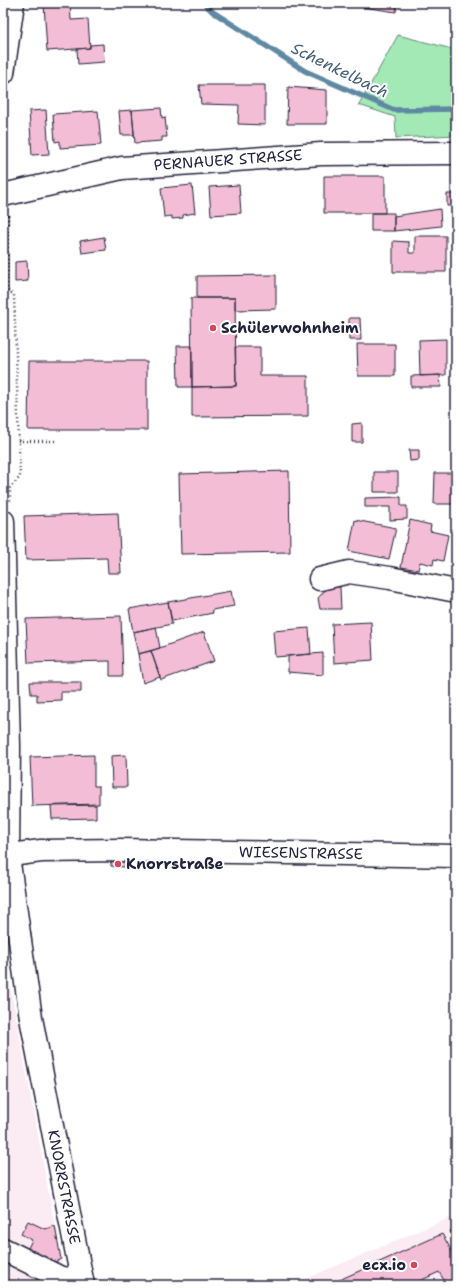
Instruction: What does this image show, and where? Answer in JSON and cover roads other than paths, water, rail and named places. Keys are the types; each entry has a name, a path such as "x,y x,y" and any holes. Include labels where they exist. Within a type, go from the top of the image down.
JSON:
{"street":[{"path":"3,73 13,3"},
{"name":"PERNAUER STRASSE","path":"3,195 122,168 321,154 456,153"},
{"name":"KNORRSTRASSE","path":"3,521 9,746 6,856 11,929 31,1018 82,1282 61,1278 3,1249"},
{"path":"320,579 348,572 390,578 456,591"},
{"name":"WIESENSTRASSE","path":"6,856 41,851 120,850 456,856"}],"waterway":[{"name":"Schenkelbach","path":"204,3 213,12 305,71 394,110 456,109"}],"place":[{"name":"Schülerwohnheim","path":"213,328"},
{"name":"Knorrstraße","path":"118,864"},
{"name":"ecx.io","path":"414,1265"}]}
